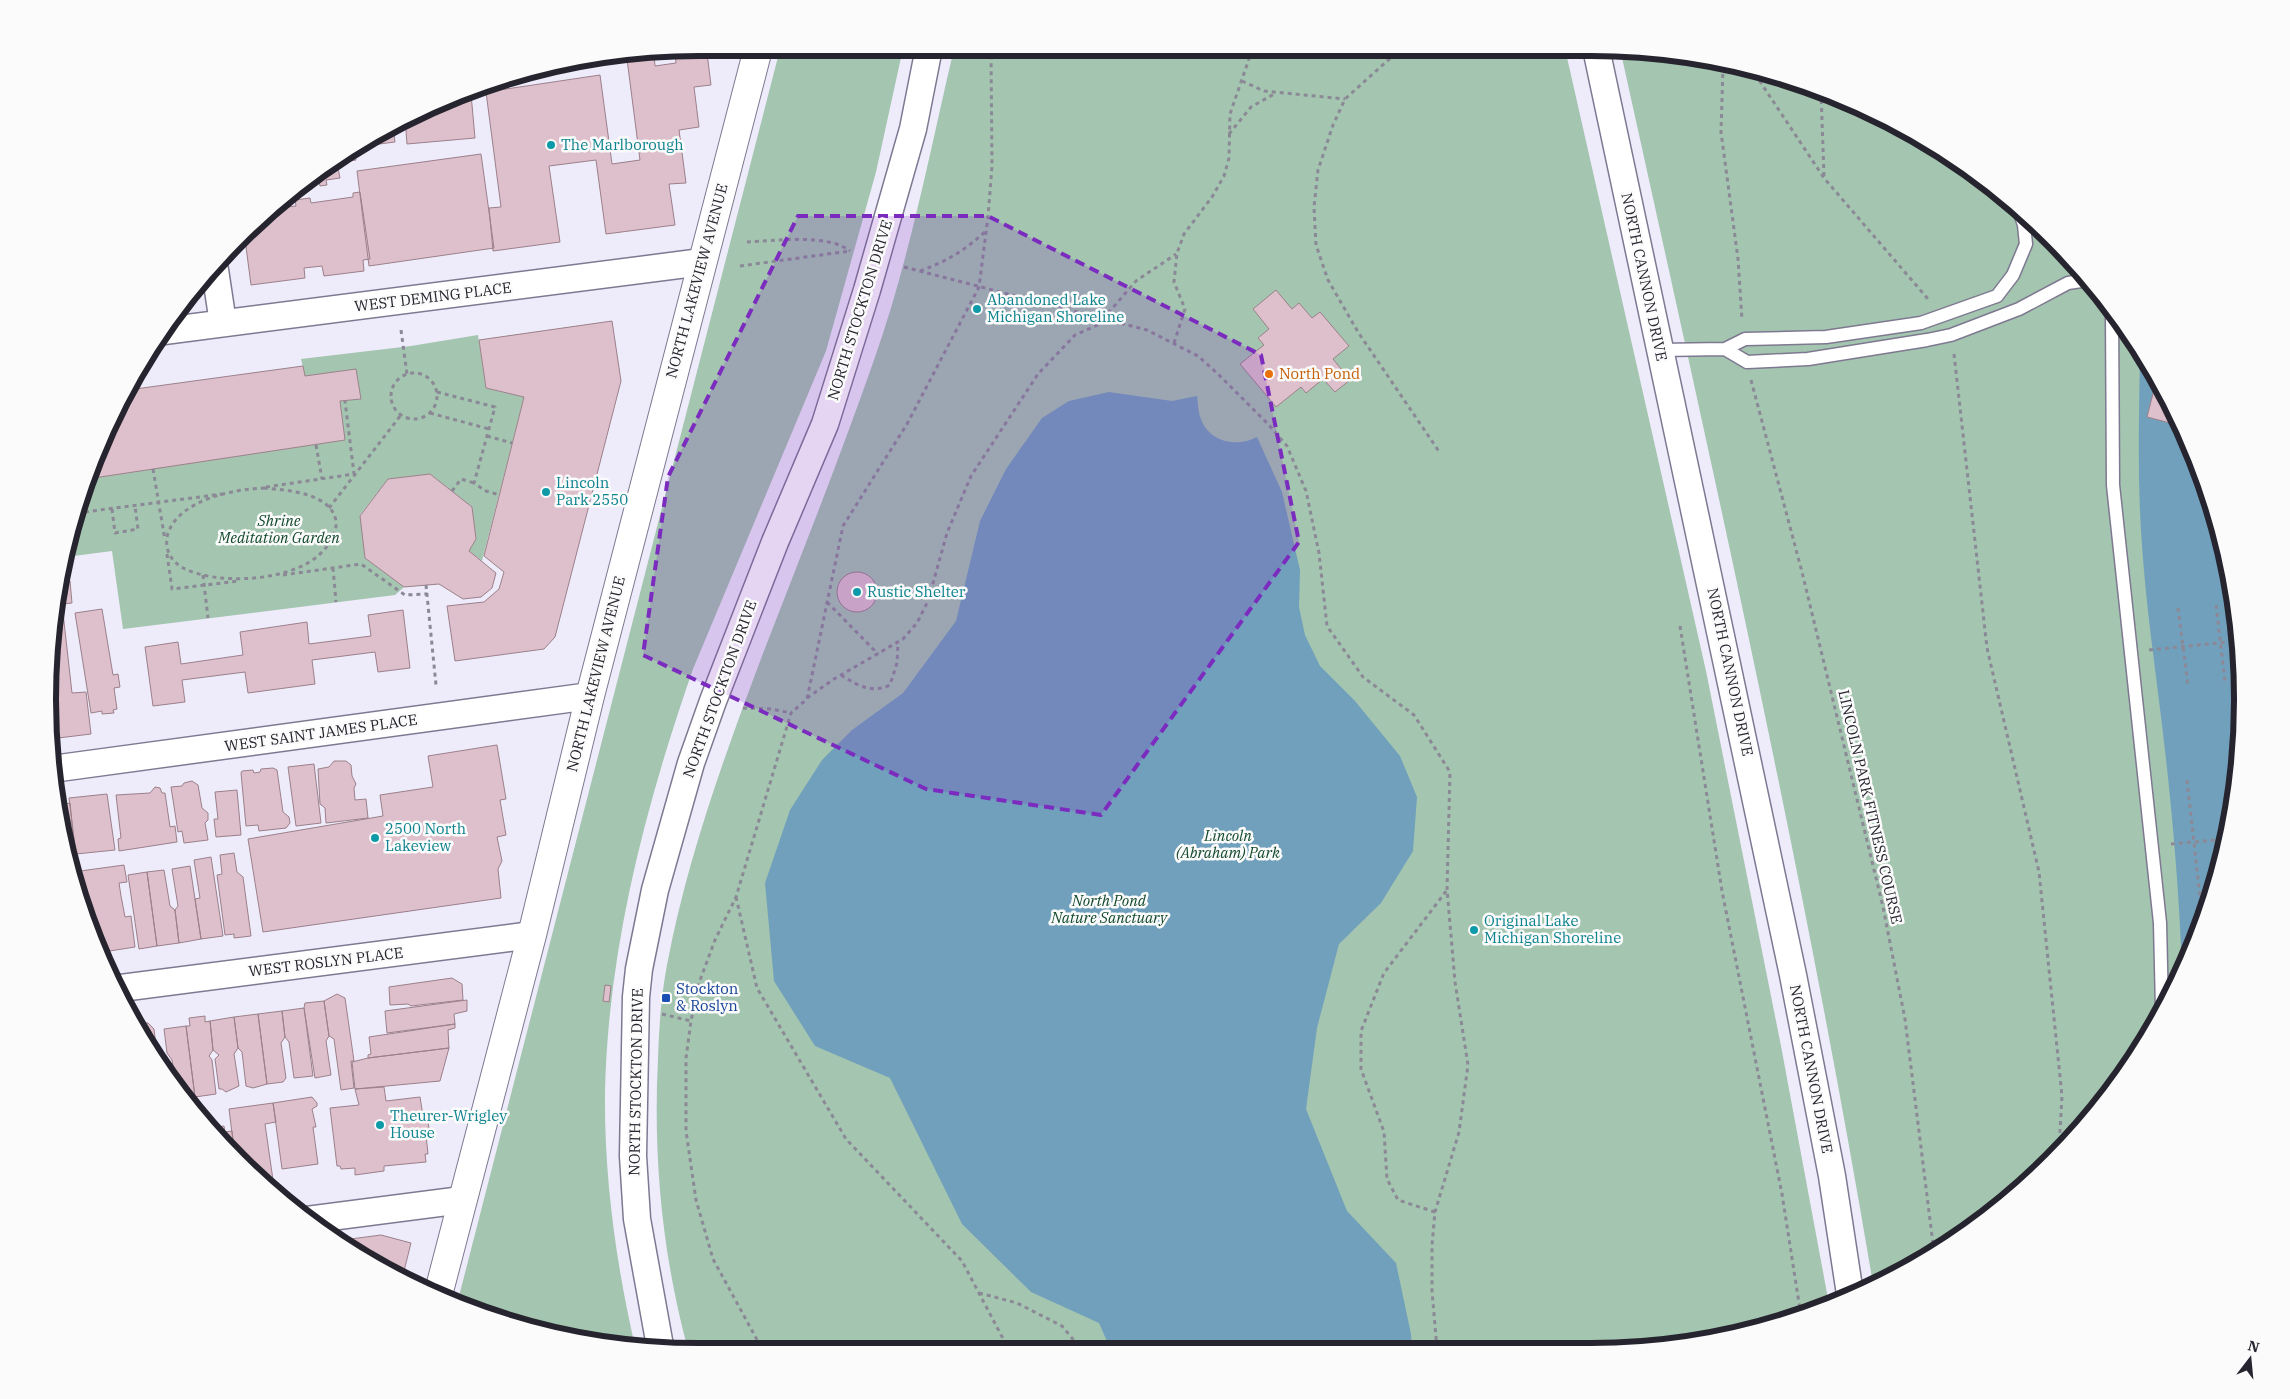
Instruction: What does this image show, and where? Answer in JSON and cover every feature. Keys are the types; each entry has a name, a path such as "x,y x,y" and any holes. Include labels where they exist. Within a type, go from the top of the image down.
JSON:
{"main road":[{"name":"NORTH LAKEVIEW AVENUE","path":"440,1288 532,935 590,696 756,56"}],"street":[{"name":"NORTH STOCKTON DRIVE","path":"659,1341 637,1219 633,1156 636,997 639,969 655,890 691,763 713,701 774,542 825,424 867,290 913,129 927,56"},
{"name":"NORTH CANNON DRIVE","path":"1598,56 1793,975 1832,1176 1849,1288"},
{"name":"WEST DEMING PLACE","path":"173,331 702,262"},
{"path":"216,275 222,323"},
{"name":"WEST SAINT JAMES PLACE","path":"61,768 590,696"},
{"name":"WEST ROSLYN PLACE","path":"125,988 532,935"},
{"path":"320,1218 462,1200"}],"lane":[{"path":"1660,350 1725,349 1745,339 1826,337 1921,323 1997,296 2013,275 2026,244 2024,225"},
{"path":"1725,349 1748,362 1808,359 1943,337 2005,314 2068,283 2079,281"},
{"path":"1997,296 2005,314"},
{"path":"2112,324 2113,485 2160,923 2162,994"}],"path":[{"path":"807,699 843,526 907,424 978,287 986,231 992,166 990,56"},
{"path":"1174,344 1185,309 1174,282 1177,254 1184,234 1212,197 1224,176 1229,158 1230,114 1250,56"},
{"path":"1393,56 1345,99 1333,125 1318,170 1314,207 1316,245 1328,280 1358,332 1440,453"},
{"path":"1723,71 1721,132 1738,259 1743,323"},
{"path":"1758,78 1824,178 1932,304"},
{"path":"1242,81 1264,91 1345,99"},
{"path":"1229,134 1251,107 1276,92"},
{"path":"1821,99 1824,178"},
{"path":"919,271 947,261 968,248 986,231"},
{"path":"740,266 851,251 844,246 800,240 747,242"},
{"path":"1103,319 1136,281 1177,254"},
{"path":"904,267 1147,330 1198,356 1269,425 1287,446 1306,491 1319,553 1327,626 1362,677 1414,714 1450,772 1447,889 1455,982 1468,1065 1459,1132 1436,1212 1432,1245 1432,1292 1437,1343"},
{"path":"758,1343 713,1259 696,1200 686,1131 686,1058 699,983 715,940 736,897 791,713 841,675 898,643 917,623 928,600 947,533 971,476 1038,374 1075,335 1109,320"},
{"path":"401,330 407,374"},
{"path":"1954,354 1987,648 2039,872 2062,1096 2060,1139"},
{"path":"415,372 429,378 437,392 435,407 430,413 416,420 401,415 392,403 391,396 395,382 407,374 415,372"},
{"name":"LINCOLN PARK FITNESS COURSE","path":"1749,373 1802,572 1883,907 1905,1019 1933,1244"},
{"path":"437,392 495,407 474,483"},
{"path":"345,400 354,474"},
{"path":"430,413 489,429"},
{"path":"329,508 401,415"},
{"path":"487,436 512,443"},
{"path":"316,445 322,479"},
{"path":"153,469 168,553 175,563 203,575 242,579 283,573 304,566 330,544 334,537 336,523 329,508 308,495 258,488"},
{"path":"84,513 354,474"},
{"path":"452,491 461,480 474,483 486,490 500,494"},
{"path":"235,492 190,508 174,523 166,542 172,589 361,564 405,595 427,594"},
{"path":"112,509 115,533 138,530 135,506"},
{"path":"333,568 336,602"},
{"path":"203,575 208,618"},
{"path":"426,585 436,685"},
{"path":"827,602 878,654"},
{"path":"2216,605 2225,682"},
{"path":"2178,608 2188,685"},
{"path":"1680,626 1722,891 1782,1194 1800,1308"},
{"path":"2151,650 2231,642"},
{"path":"841,675 854,684 867,688 880,690 890,685 897,663 898,643"},
{"path":"742,708 771,709 791,713"},
{"path":"2187,780 2201,904"},
{"path":"2175,844 2218,840"},
{"path":"1436,1212 1398,1200 1387,1179 1384,1132 1360,1069 1361,1031 1384,973 1447,889"},
{"path":"736,897 757,988 846,1139 962,1261 1005,1343"},
{"path":"661,1014 691,1021"},
{"path":"979,1293 1017,1303 1062,1326 1076,1343"}],"highlighted area":[{"path":"798,216 988,216 1261,355 1299,542 1101,815 926,789 643,655 668,477"}],"green space":[{"path":"778,56 901,56 876,172 826,351 693,669 660,772 632,877 613,984 608,1038 605,1124 612,1220 633,1339 574,1330 533,1321 459,1296"},
{"name":"Lincoln (Abraham) Park","path":"952,56 1567,56 1706,671 1781,1046 1828,1297 1757,1321 1716,1330 1674,1337 1590,1343 686,1342 671,1275 661,1204 657,1132 658,1047 662,1000 675,925 696,847 734,732 874,360 898,285 918,208"},
{"path":"1622,57 1674,62 1757,78 1837,105 1912,142 1982,189 2015,216 2074,275 2101,308 2148,378 2185,453 2200,493 2212,533 2221,574 2228,616 2234,700 2228,783 2212,866 2200,906 2185,946 2167,984 2148,1021 2101,1091 2074,1124 2045,1154 2015,1183 1982,1210 1912,1257 1872,1277 1846,1129 1787,821 1722,513"},
{"name":"Shrine Meditation Garden","path":"478,335 486,388 524,397 482,561 469,551 476,539 472,507 430,474 388,479 360,515 365,558 404,587 395,595 123,629 112,551 73,556 78,533 96,478 344,440 340,401 360,399 356,369 305,376 301,359 411,346"}],"water":[{"path":"2140,365 2185,453 2200,493 2212,533 2221,574 2232,657 2234,700 2232,742 2221,825 2212,866 2200,906 2181,954 2172,817 2148,613 2140,521"},
{"name":"North Pond Nature Sanctuary","path":"1109,392 1172,401 1197,396 1201,419 1210,433 1217,438 1225,441 1241,442 1257,437 1282,492 1300,570 1299,607 1305,635 1320,666 1355,701 1400,756 1417,797 1413,851 1381,903 1339,944 1317,1028 1306,1109 1347,1211 1396,1263 1412,1343 1108,1343 1099,1323 1031,1292 962,1224 890,1078 815,1046 774,981 765,883 790,810 822,760 852,730 903,693 956,621 980,521 1006,469 1042,418 1069,401"}],"building":[{"name":"The Marlborough","path":"707,56 711,85 694,87 699,127 679,130 686,183 669,184 675,225 606,234 596,160 549,166 560,242 493,251 489,208 501,207 486,93 600,75 612,164 640,160 627,61 654,58 655,66 676,63 675,57"},
{"path":"471,98 475,138 407,144 406,128"},
{"path":"394,134 395,142 374,145"},
{"path":"481,154 494,248 369,266 357,171"},
{"path":"338,168 340,178 326,180 327,185 320,186 319,181"},
{"path":"360,192 370,259 363,260 364,271 324,276 322,266 304,268 305,278 251,285 246,244 275,216 286,207 296,206 295,200 310,198 311,203 353,197 353,193"},
{"path":"1276,290 1292,309 1299,303 1312,318 1320,312 1349,346 1333,359 1350,380 1335,392 1323,379 1306,393 1301,387 1276,407 1240,364 1264,345 1258,338 1269,329 1253,309"},
{"name":"Lincoln Park 2550","path":"612,321 621,381 555,637 544,649 455,661 447,606 484,602 499,589 504,572 484,556 524,397 486,388 479,340"},
{"path":"303,366 305,376 356,369 361,399 340,401 345,440 96,478 105,453 136,389"},
{"path":"2154,390 2171,423 2147,417"},
{"path":"430,474 472,507 476,539 469,551 496,573 492,588 481,597 463,599 439,584 404,587 365,558 360,516 388,479"},
{"name":"Rustic Shelter","path":"861,572 868,575 874,581 877,592 876,600 868,609 861,612 853,612 846,609 838,600 837,588 840,581 849,573"},
{"path":"68,581 70,581 72,603 64,604"},
{"path":"102,609 113,675 118,674 120,687 114,688 117,709 113,710 114,713 102,714 102,711 91,713 75,613"},
{"path":"403,610 410,668 378,672 375,652 312,660 315,684 248,693 245,672 182,680 185,702 153,706 145,647 178,642 181,664 243,655 240,632 307,622 309,644 371,636 368,615"},
{"path":"63,611 72,693 86,692 91,734 58,738 56,700"},
{"name":"2500 North Lakeview","path":"497,745 506,799 500,800 506,835 497,837 502,861 498,869 501,898 263,932 248,839 383,816 380,795 433,787 428,756"},
{"path":"334,761 346,761 351,765 352,776 356,784 354,788 355,800 366,799 368,818 326,823 325,808 320,804 318,769 329,767"},
{"path":"314,764 321,823 296,826 288,767"},
{"path":"273,768 277,770 283,812 289,817 290,823 286,828 259,831 258,825 246,826 241,773 242,771 253,770 254,773 260,772 261,769"},
{"path":"192,781 198,785 202,808 208,813 208,820 205,823 208,840 184,843 182,831 178,832 171,787 182,786 184,783"},
{"path":"155,787 160,788 162,793 165,793 170,827 175,826 177,842 119,851 118,839 121,838 116,795 150,793"},
{"path":"237,790 241,835 216,837 214,819 218,819 215,792"},
{"path":"107,794 115,850 76,854 69,798"},
{"path":"70,803 74,844 65,804"},
{"path":"234,853 237,872 243,877 251,936 234,938 234,934 225,935 217,875 222,874 220,855"},
{"path":"211,857 223,936 201,939 195,899 200,898 194,860"},
{"path":"124,865 127,882 119,883 125,917 131,916 135,947 108,951 90,906 80,871"},
{"path":"190,866 201,939 179,943 175,910 178,906 172,869"},
{"path":"164,870 170,906 175,910 179,943 157,946 147,872"},
{"path":"147,872 157,946 139,949 128,875"},
{"path":"452,978 462,984 463,1000 411,1006 408,1004 390,1005 389,987"},
{"path":"605,985 611,986 609,1002 603,1001"},
{"path":"337,994 345,998 354,1061 351,1061 354,1088 341,1090 334,1039 329,1036 324,1001"},
{"path":"467,1000 467,1011 454,1014 455,1024 387,1033 385,1011"},
{"path":"324,1001 329,1036 326,1041 331,1075 315,1078 304,1008 305,1003"},
{"path":"304,1008 313,1076 294,1078 289,1042 285,1037 282,1011"},
{"path":"282,1011 285,1037 281,1043 286,1078 283,1082 267,1084 258,1014"},
{"path":"258,1014 267,1084 253,1088 246,1086 242,1052 238,1048 234,1017"},
{"path":"205,1016 205,1022 210,1021 213,1050 209,1056 212,1060 216,1094 195,1097 186,1026 190,1026 189,1018"},
{"path":"234,1017 238,1048 234,1054 239,1086 226,1092 219,1089 215,1059 219,1055 213,1050 210,1021"},
{"path":"143,1023 148,1023 154,1029 156,1042"},
{"path":"455,1024 455,1028 448,1030 449,1048 368,1058 368,1055 371,1054 369,1037"},
{"path":"186,1026 195,1097 174,1069 172,1060 167,1053 164,1029"},
{"path":"449,1048 440,1081 355,1089 352,1062 368,1058"},
{"name":"Theurer-Wrigley House","path":"384,1087 386,1101 420,1097 423,1116 427,1115 430,1135 426,1135 428,1154 425,1154 426,1162 384,1166 384,1171 355,1175 355,1168 341,1169 340,1166 337,1166 330,1108 359,1105 355,1089"},
{"path":"312,1097 317,1103 317,1106 312,1109 316,1127 313,1127 318,1164 282,1169 273,1103"},
{"path":"273,1103 276,1122 265,1124 273,1181 233,1142 229,1109"},
{"path":"224,1126 225,1132 232,1131 233,1142 219,1127"},
{"path":"381,1235 411,1243 404,1270 378,1257 350,1239"}],"place":[{"name":"The Marlborough","path":"551,145"},
{"name":"Abandoned Lake Michigan Shoreline","path":"977,309"},
{"name":"North Pond","path":"1269,374"},
{"name":"Lincoln Park 2550","path":"546,492"},
{"name":"Rustic Shelter","path":"857,592"},
{"name":"2500 North Lakeview","path":"375,838"},
{"name":"Original Lake Michigan Shoreline","path":"1474,930"},
{"name":"Stockton & Roslyn","path":"666,998"},
{"name":"Theurer-Wrigley House","path":"380,1125"}]}
